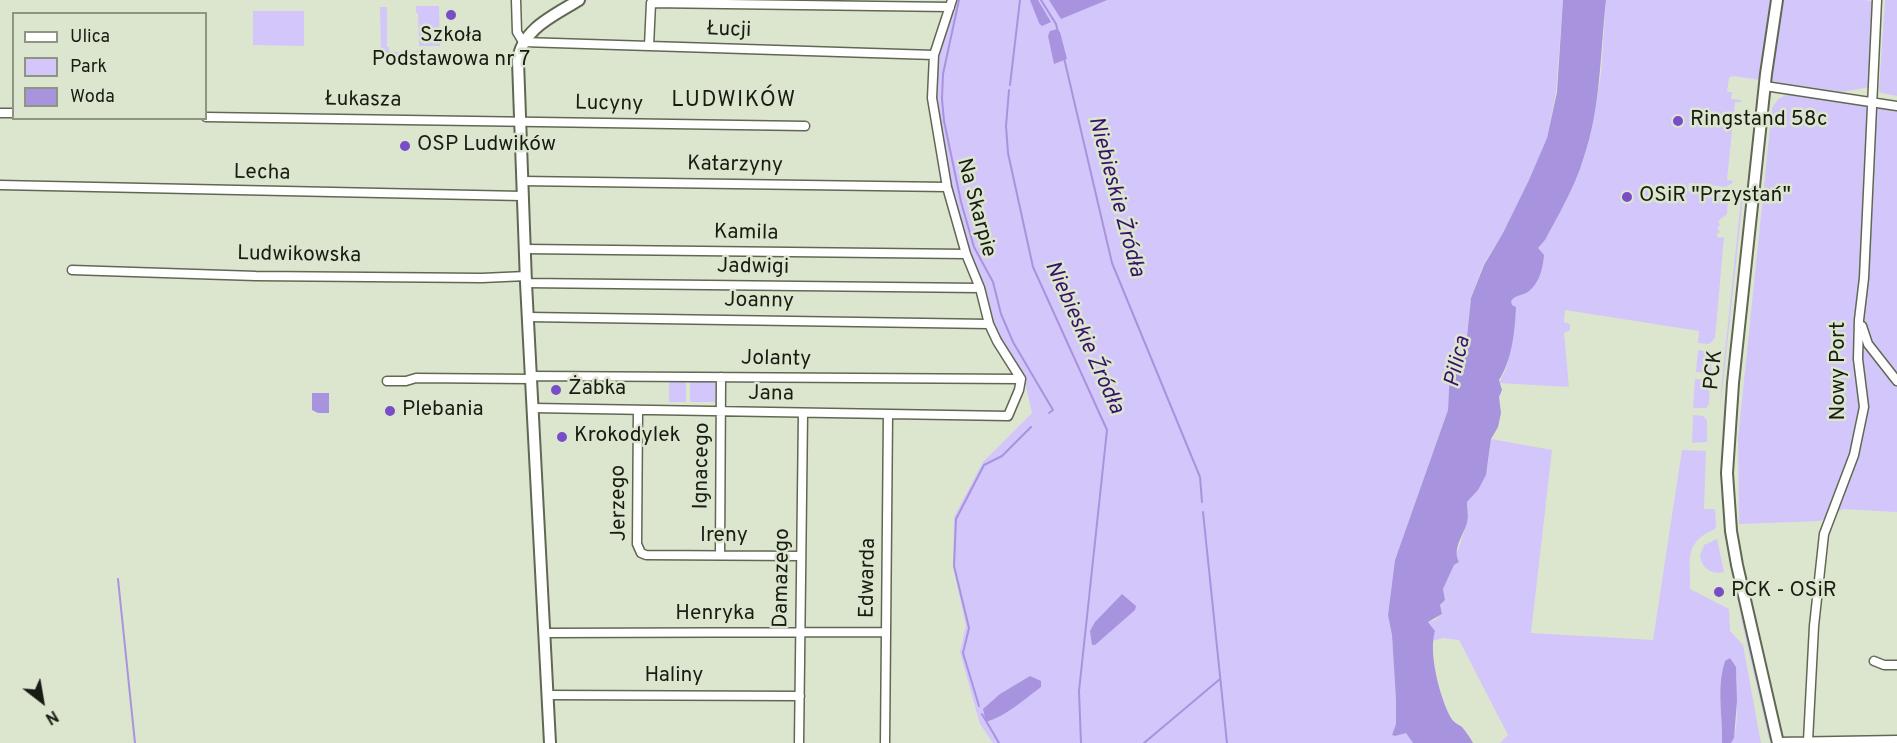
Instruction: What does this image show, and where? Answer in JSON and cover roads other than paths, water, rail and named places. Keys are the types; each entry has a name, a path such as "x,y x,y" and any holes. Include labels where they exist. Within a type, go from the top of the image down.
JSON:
{"street":[{"path":"516,0 517,32 523,42"},
{"path":"550,743 522,196 518,61 523,42 535,29 579,0"},
{"name":"PCK","path":"1778,0 1765,86 1730,414 1727,473 1731,531 1737,566 1778,742"},
{"name":"Nowy Port","path":"1808,741 1814,626 1824,534 1854,455 1864,407 1858,359 1859,320 1864,278 1877,0"},
{"path":"649,46 651,3 951,4"},
{"name":"Na Skarpie","path":"951,4 934,55 932,98 947,187 966,254 980,288 989,324 1021,379"},
{"name":"Łucji","path":"523,42 934,55"},
{"path":"1765,86 1897,106"},
{"name":"Łukasza","path":"207,117 520,122"},
{"name":"Lucyny","path":"520,122 805,126"},
{"name":"Katarzyny","path":"522,181 947,187"},
{"name":"Lecha","path":"0,185 522,196"},
{"name":"Kamila","path":"525,249 966,254"},
{"name":"Ludwikowska","path":"72,270 256,276 526,279"},
{"name":"Jadwigi","path":"526,279 980,288"},
{"name":"Joanny","path":"528,317 989,324"},
{"path":"1859,320 1868,344 1897,381"},
{"name":"Ignacego","path":"720,555 721,377"},
{"path":"387,381 406,381 416,378 531,378"},
{"name":"Jolanty","path":"531,378 1021,379"},
{"name":"Jana","path":"533,408 1008,416 1021,379"},
{"name":"Jerzego","path":"638,410 636,544 641,553 646,555"},
{"name":"Damazego","path":"799,743 803,413"},
{"name":"Edwarda","path":"885,743 888,414"},
{"name":"Ireny","path":"646,555 801,556"},
{"name":"Henryka","path":"544,633 886,633"},
{"path":"1874,661 1884,665 1897,665"},
{"name":"Haliny","path":"548,695 800,696"},
{"path":"1778,742 1897,740"}],"water":[{"path":"1030,0 1038,0 1051,22 1042,26 1039,23"},
{"path":"1049,0 1107,0 1061,19"},
{"name":"Pilica","path":"1563,0 1606,0 1599,81 1589,140 1566,201 1545,240 1538,248 1544,255 1538,280 1528,292 1511,301 1516,307 1514,335 1507,364 1499,380 1502,390 1499,397 1501,413 1498,427 1491,439 1486,475 1478,490 1467,502 1468,520 1459,542 1457,557 1459,562 1454,565 1443,589 1445,600 1440,605 1442,614 1428,622 1435,631 1434,663 1443,699 1451,718 1462,727 1473,743 1413,743 1406,733 1392,735 1396,724 1396,700 1392,635 1388,615 1395,560 1448,410 1450,371 1455,360 1465,356 1471,298 1484,265 1503,233 1547,138 1557,92"},
{"path":"1057,29 1060,32 1067,59 1054,64 1048,36 1050,31"},
{"path":"312,393 329,393 329,413 318,413 312,410"},
{"path":"1122,594 1136,606 1135,610 1095,645 1092,645 1090,631 1095,622"},
{"path":"1730,658 1736,667 1737,701 1734,738 1731,743 1722,743 1720,702 1722,671 1725,661"},
{"path":"1030,676 1041,681 1041,687 1008,711 986,722 983,709 1000,694"}],"waterway":[{"path":"959,0 943,74 942,99 944,121 961,202 974,247 993,282 1001,314 1013,342 1053,410 1049,413"},
{"name":"Niebieskie Źródła","path":"1010,85 1020,0"},
{"name":"Niebieskie Żródła","path":"1041,0 1056,24 1058,32"},
{"name":"Niebieskie Żródła","path":"1064,58 1112,263 1200,477 1202,502"},
{"name":"Niebieskie Źródła","path":"1009,90 1006,126 1008,153 1033,267 1107,430 1079,691 1081,743"},
{"path":"979,706 963,653 969,628 954,566 956,519 984,465 1002,456 1031,427"},
{"name":"Niebieskie Żródła","path":"1203,512 1227,743"},
{"path":"118,579 135,743"},
{"name":"Niebieskie Żródła","path":"1144,743 1220,679"},
{"path":"982,714 999,743"}],"place":[{"name":"Szkoła Podstawowa nr 7","path":"451,15"},
{"name":"Ringstand 58c","path":"1678,121"},
{"name":"OSP Ludwików","path":"405,146"},
{"name":"OSiR \"Przystań\"","path":"1627,197"},
{"name":"Żabka","path":"556,390"},
{"name":"Plebania","path":"390,411"},
{"name":"Krokodylek","path":"562,437"},
{"name":"PCK - OSiR","path":"1719,592"}],"district":[{"name":"LUDWIKÓW","path":"734,102"}]}
